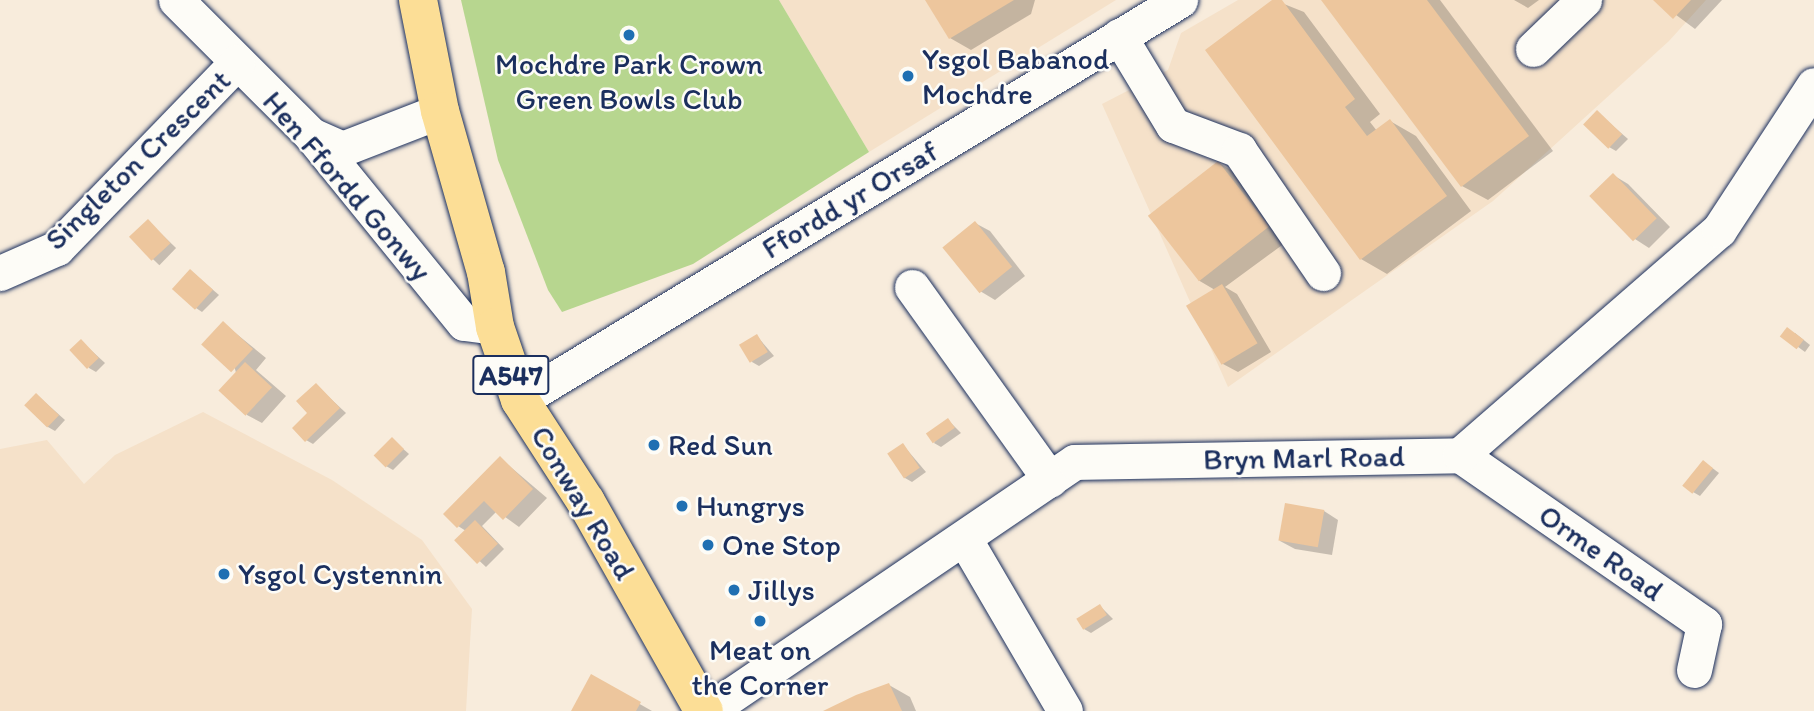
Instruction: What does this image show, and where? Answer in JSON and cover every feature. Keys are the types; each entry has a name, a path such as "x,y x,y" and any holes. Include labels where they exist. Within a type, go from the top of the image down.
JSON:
{"main road":[{"name":"Conway Road","path":"418,0 440,111 486,272 495,327 520,400 586,502 706,711"}],"street":[{"name":"Hen Ffordd Gonwy","path":"176,0 311,135 464,323 495,327"},
{"name":"Ffordd yr Orsaf","path":"520,400 1180,0"},
{"path":"1533,49 1584,0"},
{"path":"1119,36 1173,125 1239,150 1322,273"},
{"name":"Singleton Crescent","path":"0,273 57,248 237,62"},
{"path":"1460,455 1719,230 1814,85"},
{"path":"311,135 342,149 440,111"},
{"path":"912,287 1050,480"},
{"name":"Bryn Marl Road","path":"706,711 1075,462 1460,455"},
{"name":"Orme Road","path":"1460,455 1704,625 1694,670"},
{"path":"964,538 1065,711"}],"shaded area":[{"name":"Ysgol Babanod Mochdre","path":"779,0 1116,0 869,152"},
{"path":"1238,0 1706,0 1669,41 1493,201 1228,387 1102,104 1168,70 1181,33"},
{"name":"Ysgol Cystennin","path":"203,412 332,480 422,540 472,609 466,711 0,711 0,449 47,440 84,484 115,455"}],"green space":[{"path":"461,0 779,0 869,152 693,264 562,312 548,290 498,160"}],"building":[{"path":"925,0 1014,0 949,39"},
{"path":"1272,0 1282,0 1355,99 1345,107 1367,136 1390,119 1447,196 1360,260 1205,50"},
{"path":"1321,0 1427,0 1529,136 1461,187"},
{"path":"1653,0 1691,0 1673,19"},
{"path":"1597,110 1622,134 1608,149 1583,124"},
{"path":"1218,161 1269,226 1199,281 1148,216"},
{"path":"1613,173 1657,218 1633,241 1589,196"},
{"path":"148,219 171,243 151,261 129,237"},
{"path":"975,221 1012,267 979,293 942,247"},
{"path":"190,269 213,290 195,310 172,289"},
{"path":"1222,284 1258,343 1222,365 1186,306"},
{"path":"223,321 253,349 231,372 201,344"},
{"path":"1787,327 1804,340 1797,349 1780,337"},
{"path":"757,334 768,352 750,363 739,345"},
{"path":"81,339 99,358 87,369 69,350"},
{"path":"245,362 272,387 245,416 218,391"},
{"path":"316,383 340,408 305,442 292,428 307,413 296,401"},
{"path":"36,393 59,415 47,427 24,405"},
{"path":"948,418 955,428 933,443 926,433"},
{"path":"392,437 404,449 386,467 374,455"},
{"path":"903,443 920,468 904,478 887,454"},
{"path":"500,456 533,489 503,520 484,501 457,528 443,514"},
{"path":"1703,460 1713,468 1692,494 1682,486"},
{"path":"1285,503 1324,510 1318,547 1278,540"},
{"path":"475,520 498,544 477,564 454,540"},
{"path":"1100,604 1107,615 1083,630 1076,619"},
{"path":"591,674 641,702 636,711 571,711"},
{"path":"889,683 902,711 823,711 856,695"}],"place":[{"name":"Mochdre Park Crown Green Bowls Club","path":"629,35"},
{"name":"Ysgol Babanod Mochdre","path":"908,76"},
{"name":"Red Sun","path":"654,445"},
{"name":"Hungrys","path":"682,506"},
{"name":"One Stop","path":"708,545"},
{"name":"Ysgol Cystennin","path":"224,574"},
{"name":"Jillys","path":"734,590"},
{"name":"Meat on the Corner","path":"760,621"}]}
